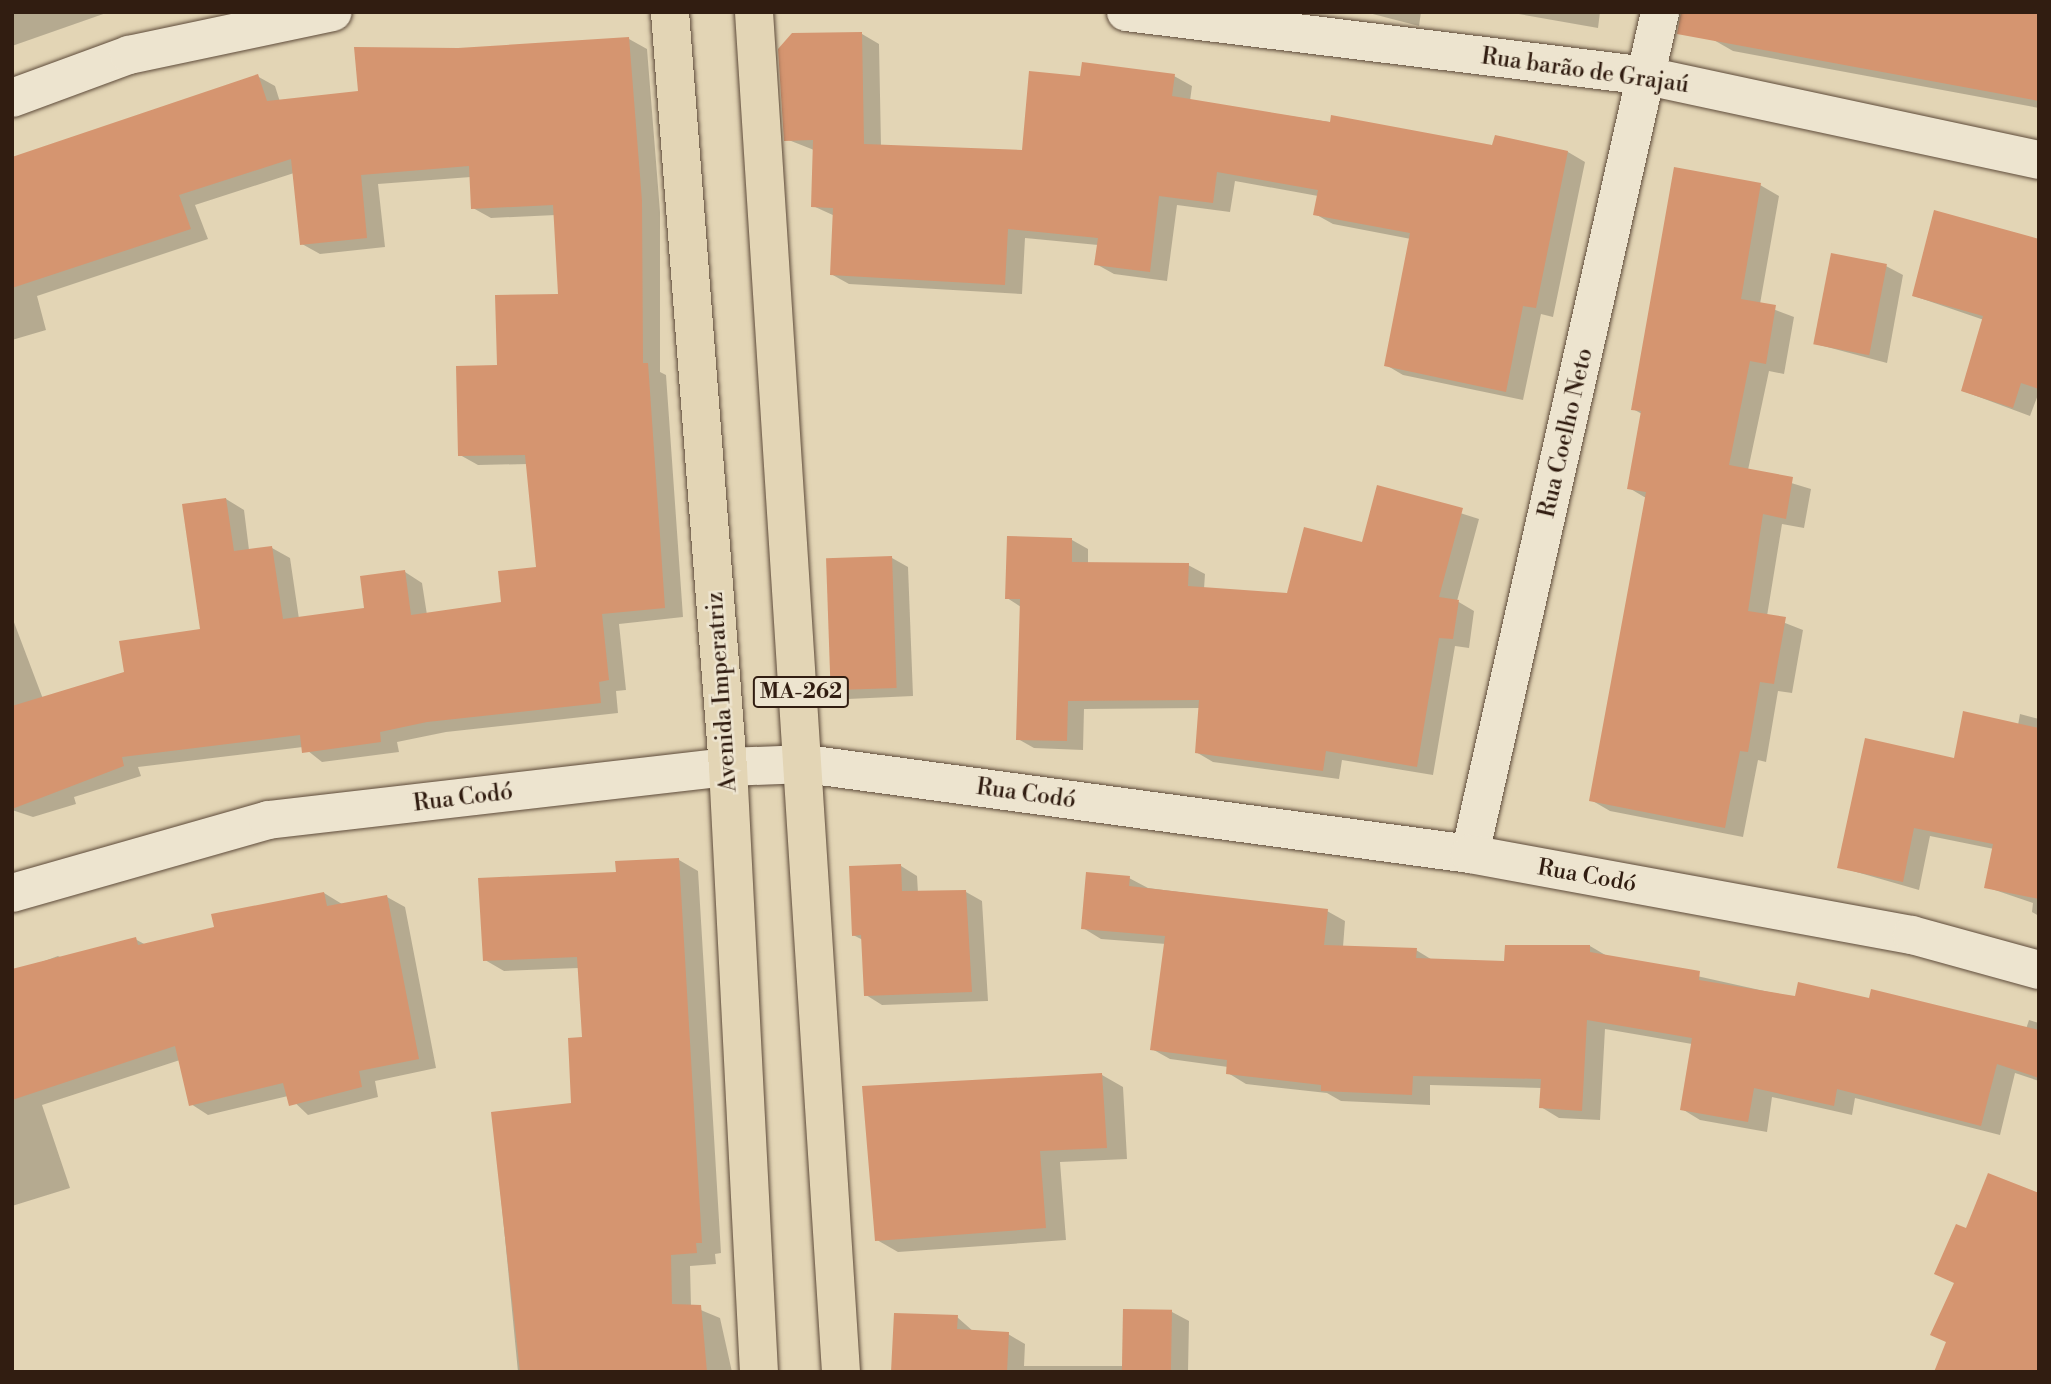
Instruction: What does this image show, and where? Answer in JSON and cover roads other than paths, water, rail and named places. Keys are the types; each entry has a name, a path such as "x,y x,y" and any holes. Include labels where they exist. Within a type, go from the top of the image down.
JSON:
{"main road":[{"name":"Avenida Imperatriz","path":"670,12 728,767 759,1372"},
{"name":"MA-262","path":"754,12 806,764 841,1372"}],"street":[{"path":"12,98 129,55 333,12"},
{"name":"Rua barão de Grajaú","path":"1126,12 1647,76 2039,160"},
{"name":"Rua Coelho Neto","path":"1470,855 1660,12"},
{"name":"Rua Codó","path":"12,893 268,820 728,767 806,764 1470,855 1912,935 2039,970"}]}
